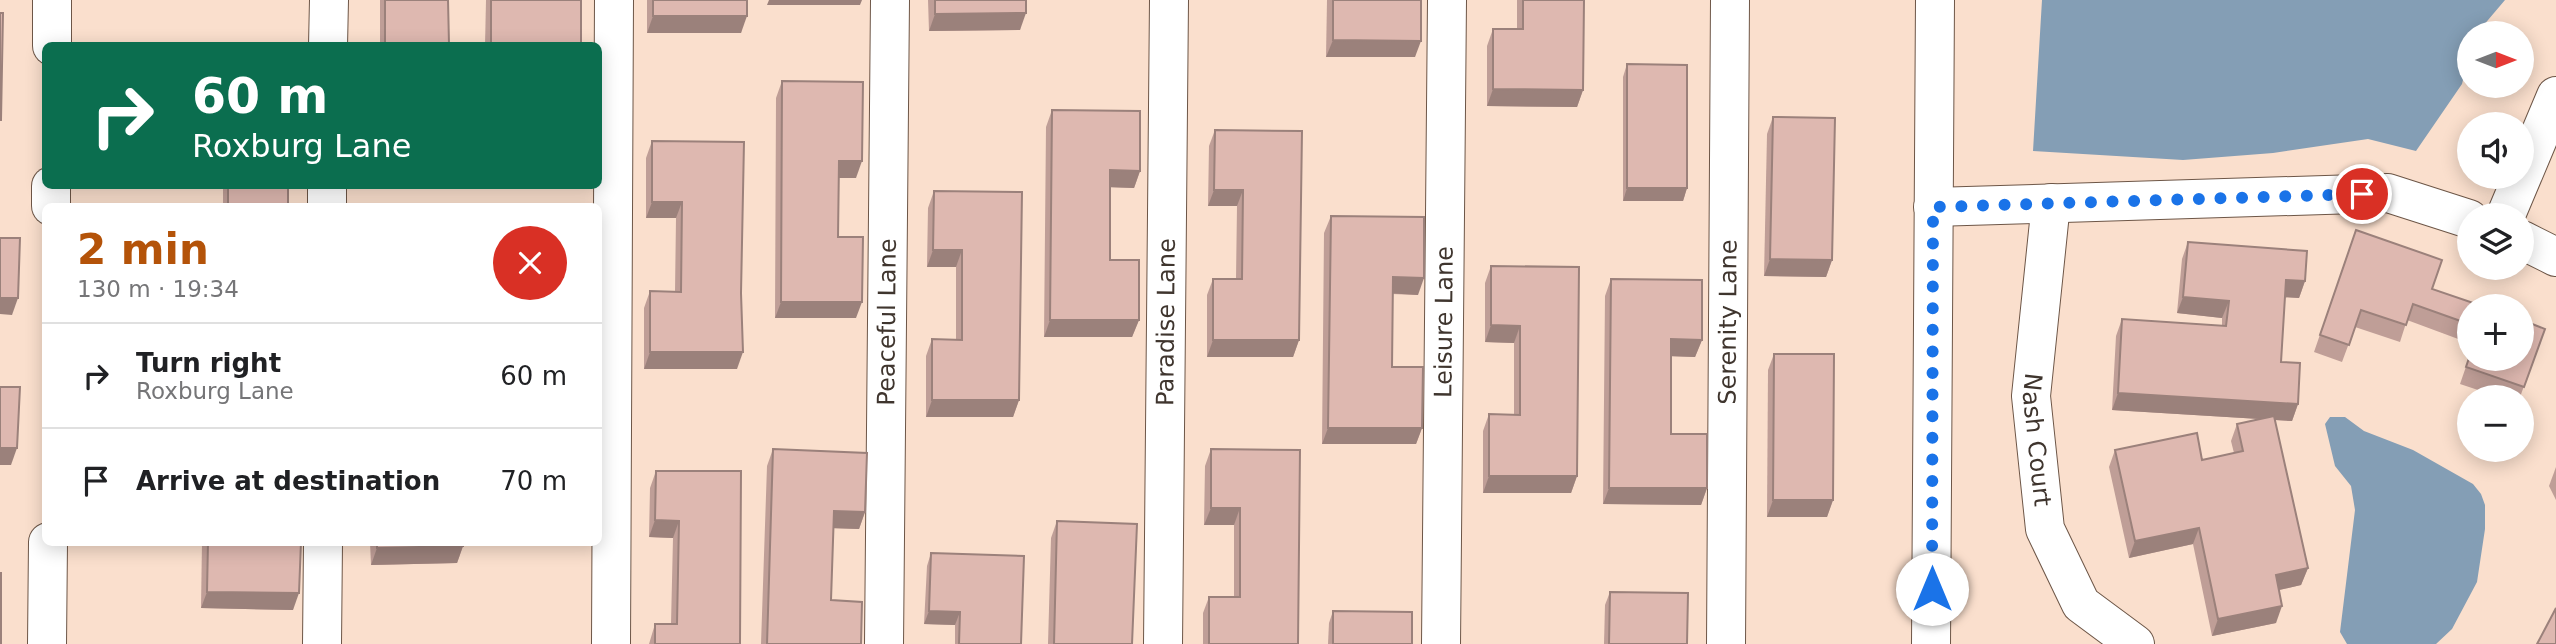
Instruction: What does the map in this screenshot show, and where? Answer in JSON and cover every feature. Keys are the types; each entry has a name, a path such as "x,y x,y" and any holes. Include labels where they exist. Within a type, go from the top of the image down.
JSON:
{"street":[{"path":"52,0 52,42"},
{"path":"328,42 329,0"},
{"path":"611,644 614,0"},
{"name":"Peaceful Lane","path":"884,644 890,0"},
{"name":"Paradise Lane","path":"1163,644 1169,0"},
{"name":"Leisure Lane","path":"1441,644 1447,0"},
{"name":"Serenity Lane","path":"1726,644 1730,0"},
{"path":"1931,644 1935,0"},
{"path":"2510,203 2556,96"},
{"path":"1933,207 2388,193 2457,215"},
{"name":"Nash Court","path":"2051,203 2031,396 2045,529 2081,604 2135,644"},
{"path":"2534,246 2556,257"},
{"path":"47,644 48,546"},
{"path":"322,644 323,546"}],"water":[{"path":"2042,0 2505,0 2487,21 2457,21 2457,91 2416,151 2368,139 2273,153 2183,160 2033,151"},
{"path":"2330,417 2345,417 2364,431 2413,450 2473,484 2481,494 2485,505 2485,529 2477,582 2452,629 2436,644 2347,644 2340,632 2355,510 2351,486 2335,466 2325,424"}],"building":[{"path":"385,0 448,0 449,42 385,42"},
{"path":"491,0 581,0 581,42 491,42"},
{"path":"653,0 747,0 747,16 653,16"},
{"path":"935,0 1026,0 1026,13 935,14"},
{"path":"1333,0 1421,0 1421,41 1333,40"},
{"path":"1523,0 1584,0 1583,90 1493,89 1493,29 1523,29"},
{"path":"0,13 3,13 1,120 0,120"},
{"path":"1627,64 1687,65 1687,188 1627,188"},
{"path":"782,81 863,82 862,161 839,161 838,237 863,237 862,302 781,302"},
{"path":"1052,110 1140,111 1140,171 1110,170 1110,260 1139,260 1139,320 1050,320"},
{"path":"1773,117 1835,118 1832,260 1770,259"},
{"path":"1215,130 1302,131 1299,340 1213,340 1213,279 1242,279 1243,190 1214,190"},
{"path":"652,141 744,142 741,293 743,352 650,352 650,291 681,292 682,202 652,202"},
{"path":"228,189 288,189 288,203 228,203"},
{"path":"934,191 1022,192 1019,400 932,400 932,339 962,340 962,250 933,250"},
{"path":"1331,216 1424,217 1424,278 1393,277 1392,367 1423,367 1422,428 1328,428"},
{"path":"2356,230 2442,260 2432,289 2457,298 2457,320 2413,304 2406,325 2361,310 2349,345 2320,335"},
{"path":"0,238 20,238 18,298 0,298"},
{"path":"2188,242 2307,251 2305,281 2286,280 2281,362 2300,363 2298,404 2118,393 2122,319 2226,326 2229,301 2183,297"},
{"path":"1491,266 1579,267 1577,476 1489,476 1489,414 1520,415 1520,326 1491,325"},
{"path":"1611,279 1702,280 1702,340 1671,339 1671,434 1707,434 1707,488 1609,488"},
{"path":"2534,325 2545,329 2534,359"},
{"path":"1774,354 1834,354 1833,500 1773,500"},
{"path":"2478,371 2530,371 2525,385"},
{"path":"0,387 20,387 17,448 0,448"},
{"path":"2274,416 2308,568 2276,575 2282,606 2218,619 2199,528 2135,541 2115,450 2197,433 2202,460 2243,451 2237,424"},
{"path":"773,449 867,453 865,512 834,511 831,600 862,602 861,644 767,644"},
{"path":"1211,449 1300,450 1298,644 1209,644 1209,597 1240,597 1240,508 1211,508"},
{"path":"656,471 741,471 740,644 655,644 655,624 677,624 679,521 655,520"},
{"path":"1057,521 1137,524 1132,644 1054,644"},
{"path":"208,546 301,546 299,593 207,592"},
{"path":"377,546 463,546 377,548"},
{"path":"931,553 1024,556 1021,644 959,644 960,612 929,611"},
{"path":"1,573 1,644 0,644"},
{"path":"1610,592 1688,593 1687,644 1609,644"},
{"path":"2556,608 2556,644 2537,644"},
{"path":"1333,611 1412,612 1412,644 1333,644"}],"route":[{"path":"1932,589 1933,207 2362,194"}]}
